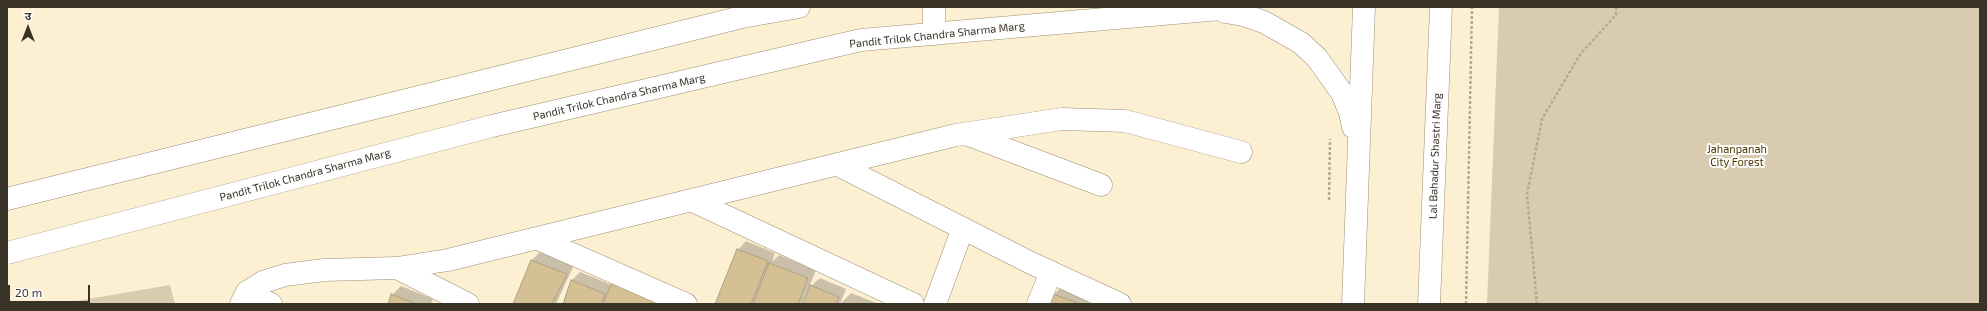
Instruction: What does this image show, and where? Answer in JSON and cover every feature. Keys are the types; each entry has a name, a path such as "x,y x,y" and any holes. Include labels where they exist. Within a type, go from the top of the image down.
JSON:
{"main road":[{"path":"7,199 742,17 799,7"},
{"path":"934,7 934,34"},
{"name":"Pandit Trilok Chandra Sharma Marg","path":"7,253 492,126 861,40 1244,7"},
{"path":"1353,304 1356,177 1364,7"},
{"name":"Lal Bahadur Shastri Marg","path":"1429,304 1441,7"},
{"path":"1200,11 1243,15 1264,22 1301,43 1317,58 1331,75 1342,93 1350,113 1354,135 1356,177"},
{"path":"244,298 263,282 285,275 324,270 397,268 448,260 965,134 1062,119 1125,121 1241,152"},
{"path":"965,134 1101,185"},
{"path":"838,165 1051,272 1120,304"},
{"path":"693,201 912,304"},
{"path":"936,304 963,228"},
{"path":"538,239 686,304"},
{"path":"397,268 468,304"},
{"path":"1038,304 1051,272"},
{"path":"244,298 271,304"}],"path":[{"path":"1466,304 1472,7"},
{"path":"1537,304 1527,194 1542,118 1580,53 1616,15 1616,7"},
{"path":"1330,138 1330,201"}],"green space":[{"name":"Jahanpanah City Forest","path":"1499,7 1980,7 1980,304 1487,304"},
{"path":"170,285 175,304 59,304"}],"building":[{"path":"737,249 768,261 751,304 715,304"},
{"path":"531,260 567,274 552,304 513,304"},
{"path":"769,263 808,278 798,304 753,304"},
{"path":"571,280 605,294 601,304 563,304"},
{"path":"612,282 653,299 651,304 603,304"},
{"path":"810,285 839,297 836,304 803,304"},
{"path":"391,294 416,304 388,304"},
{"path":"1053,294 1080,304 1049,304"}]}
